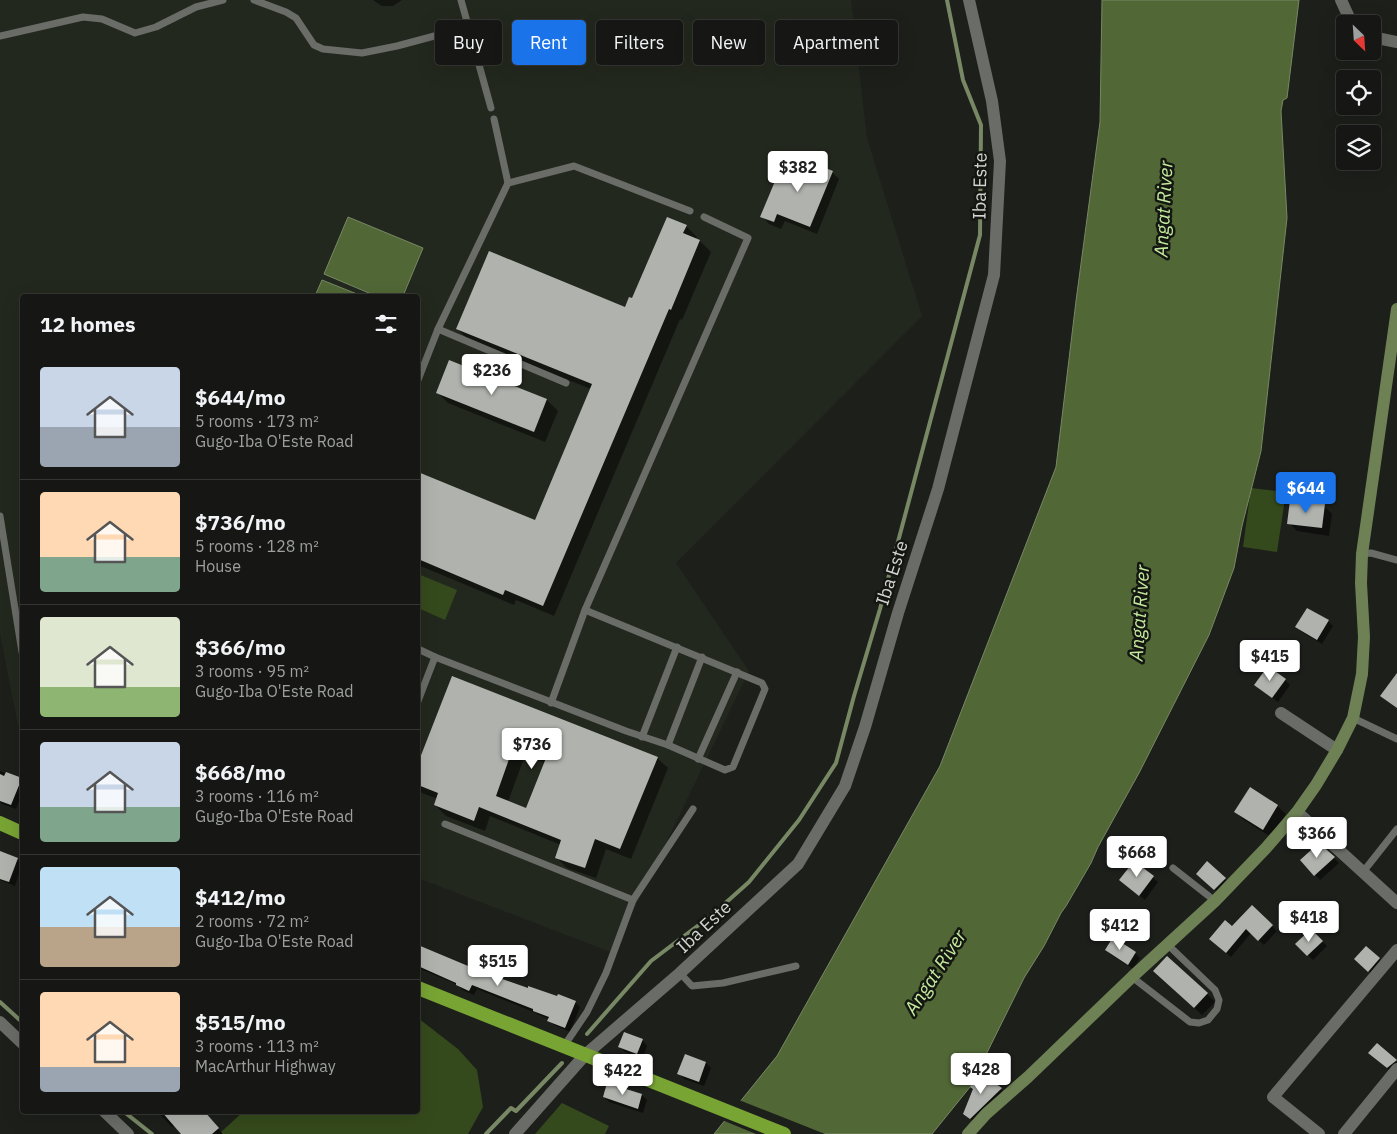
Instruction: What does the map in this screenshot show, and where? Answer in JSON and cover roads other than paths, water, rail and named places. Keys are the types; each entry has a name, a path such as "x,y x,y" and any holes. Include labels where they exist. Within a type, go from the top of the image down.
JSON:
{"highway":[{"path":"0,823 20,832"},
{"path":"420,989 784,1134"}],"main road":[{"path":"968,1134 986,1114 1028,1077 1132,976 1215,901 1266,848 1297,812 1338,750 1353,718 1362,674 1364,637 1361,583 1362,554 1397,309"}],"street":[{"name":"Iba Este","path":"515,1134 585,1055 680,973 798,864 845,786 938,489 994,275 1000,161 992,101 969,0"},
{"path":"1341,0 1348,15"},
{"path":"1381,39 1397,42"},
{"path":"1281,713 1338,750"},
{"path":"1297,812 1397,903"},
{"path":"1319,1134 1273,1097 1397,950"},
{"path":"0,1022 20,1042"},
{"path":"1344,1134 1397,1069"},
{"path":"107,1114 128,1134"}],"lane":[{"path":"0,36 83,17 102,19 135,33 156,27 196,7 224,0"},
{"path":"254,0 286,12 296,18 314,45 323,50 362,53 435,35"},
{"path":"461,0 466,20"},
{"path":"479,65 491,108"},
{"path":"420,375 438,330 508,183 494,120"},
{"path":"508,183 574,166 690,211"},
{"path":"551,702 585,610 748,238 704,217"},
{"path":"438,330 566,383"},
{"path":"0,516 20,640"},
{"path":"1362,554 1371,553 1397,560"},
{"path":"420,650 725,770 733,766 765,689 762,683 585,610"},
{"path":"642,737 677,647"},
{"path":"420,696 435,657"},
{"path":"668,746 702,657"},
{"path":"698,759 737,672"},
{"path":"1353,718 1397,739"},
{"path":"564,1047 587,1012 606,973 633,900 693,809"},
{"path":"445,824 633,900"},
{"path":"1362,872 1397,829"},
{"path":"1173,868 1215,901"},
{"path":"1132,976 1190,1022 1199,1023 1208,1020 1217,1009 1220,1000 1216,990 1167,944"},
{"path":"680,973 692,986 723,983 796,966"}],"water":[{"name":"Angat River","path":"1102,0 1299,0 1287,98 1283,100 1281,111 1287,218 1261,451 1242,526 1234,568 1209,635 1091,863 1024,978 970,1087 932,1134 714,1134 777,1056 940,766 1056,467 1100,122"},
{"path":"348,217 423,248 404,294 371,294 324,274"},
{"path":"322,280 357,294 316,294"}],"waterway":[{"path":"587,1034 651,961 712,915 749,882 799,820 836,763 880,609 980,235 981,125 963,80 947,0"},
{"path":"0,1002 20,1020"},
{"path":"486,1134 511,1108 516,1111 562,1063"},
{"path":"127,1114 152,1134"}]}
